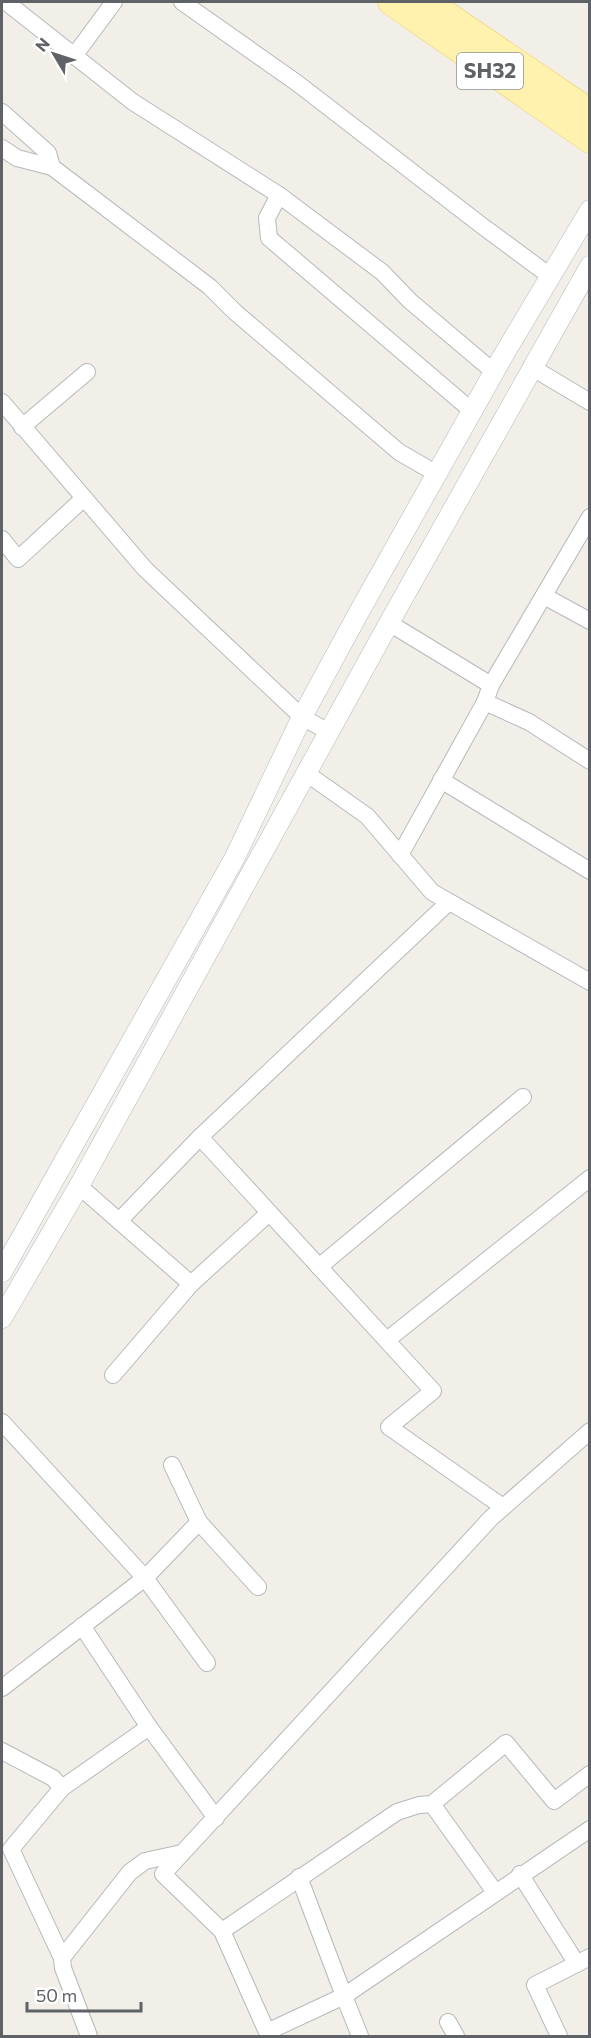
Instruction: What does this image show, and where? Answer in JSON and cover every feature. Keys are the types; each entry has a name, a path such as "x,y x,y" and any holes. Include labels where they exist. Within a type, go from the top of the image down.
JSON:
{"main road":[{"path":"428,2 590,112"},
{"name":"SH32","path":"399,4 590,140"}],"street":[{"path":"6,2 133,102 279,195 382,272 410,301 494,372"},
{"path":"74,56 114,2"},
{"path":"182,2 297,83 550,276"},
{"path":"2,112 48,153 52,167"},
{"path":"2,148 17,158 52,167 210,287 235,312 399,452 437,474"},
{"path":"279,195 267,218 269,238 472,411"},
{"path":"2,1272 234,859 302,717 494,372 590,210"},
{"path":"2,1318 79,1186 531,367 586,279"},
{"path":"531,367 590,402"},
{"path":"22,427 87,372"},
{"path":"2,402 145,569 302,717 329,732"},
{"path":"2,539 18,559 84,498"},
{"path":"400,855 485,702 491,685 590,517"},
{"path":"544,596 590,621"},
{"path":"389,623 491,685"},
{"path":"485,702 530,722 590,761"},
{"path":"306,773 367,816 432,892 590,982"},
{"path":"441,780 590,871"},
{"path":"119,1221 200,1137 449,902"},
{"path":"320,1267 523,1097"},
{"path":"200,1137 433,1391 388,1427 503,1508"},
{"path":"387,1340 590,1178"},
{"path":"79,1186 191,1284"},
{"path":"113,1375 191,1284 269,1213"},
{"path":"2,1422 145,1578 207,1664"},
{"path":"590,1431 491,1518 163,1874 222,1931 264,2035 344,1996 520,1874 590,1829"},
{"path":"172,1465 199,1522 258,1587"},
{"path":"2,1688 145,1578 199,1522"},
{"path":"82,1626 149,1727 216,1818"},
{"path":"89,2037 63,1968 62,1958 11,1849 62,1788 149,1727"},
{"path":"222,1931 397,1812 419,1805 432,1804 506,1743 554,1800 590,1774"},
{"path":"2,1751 53,1778 62,1788"},
{"path":"432,1804 495,1892"},
{"path":"62,1958 130,1872 145,1861 182,1854"},
{"path":"520,1874 583,1960 535,1985 559,2037"},
{"path":"299,1877 360,2037"}]}
